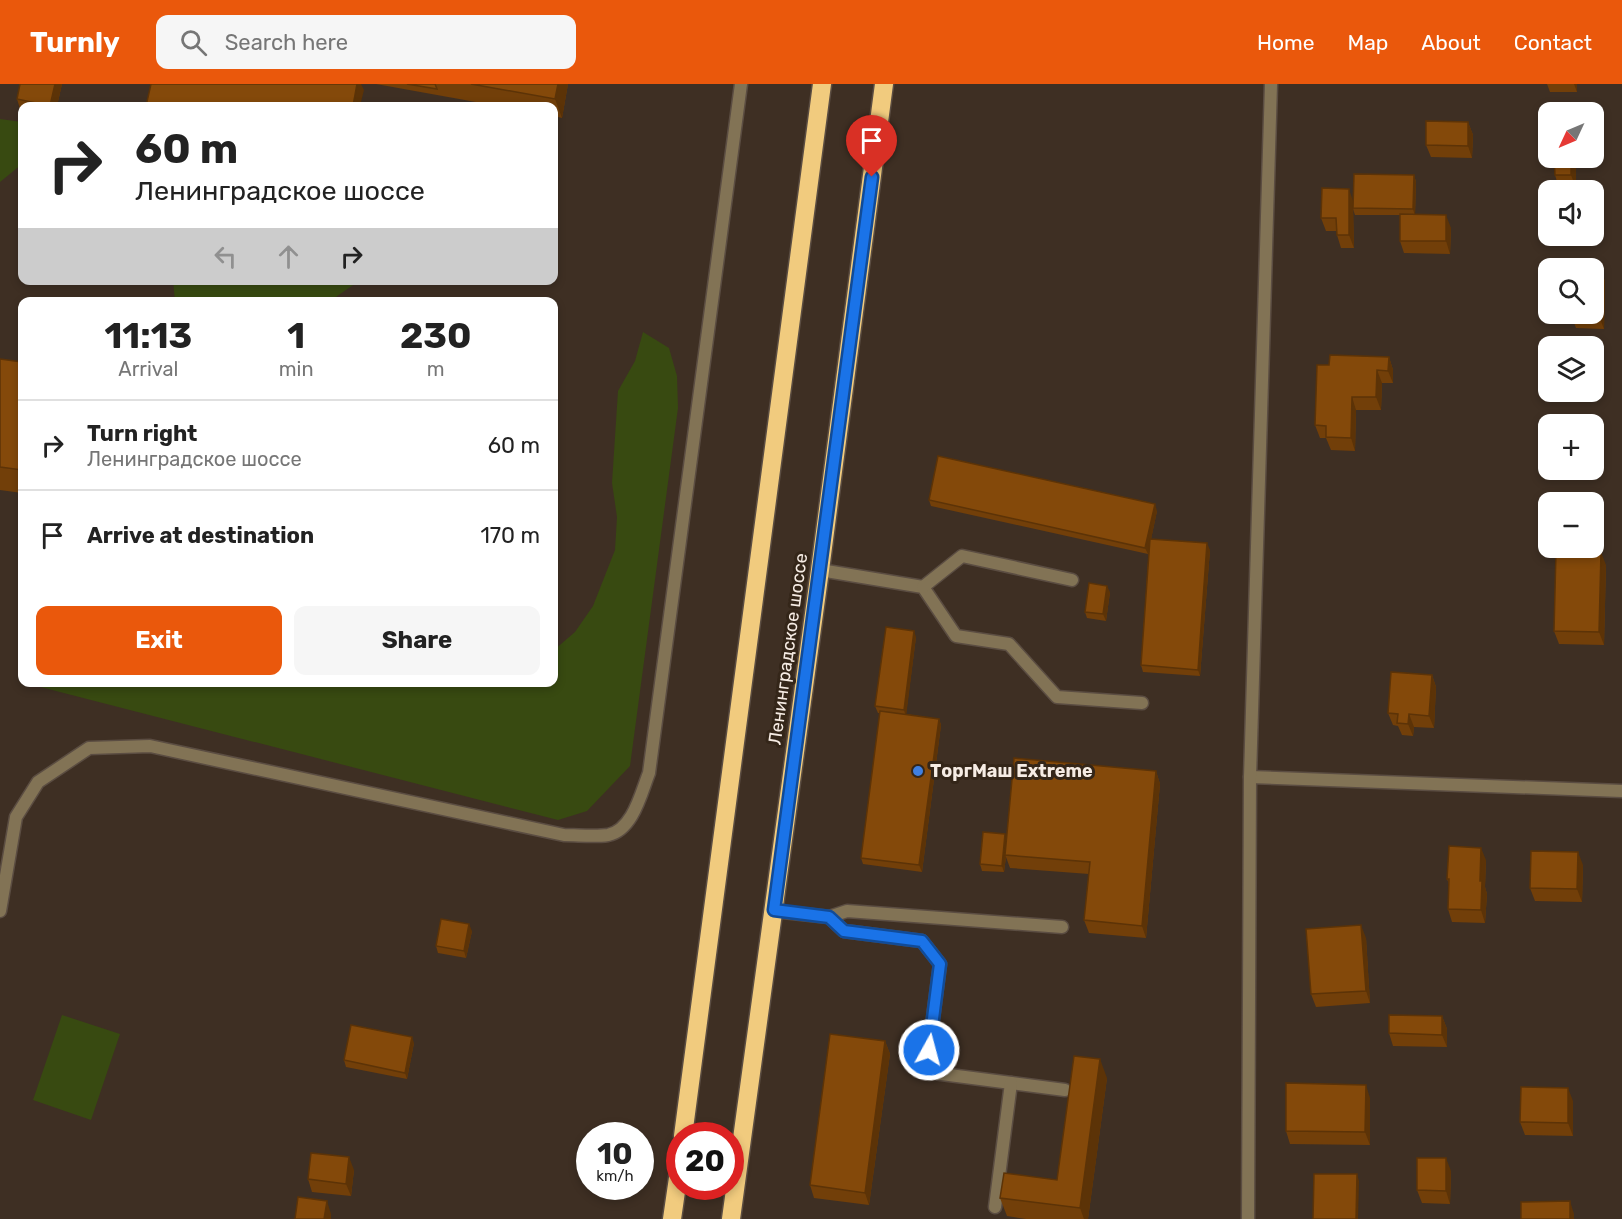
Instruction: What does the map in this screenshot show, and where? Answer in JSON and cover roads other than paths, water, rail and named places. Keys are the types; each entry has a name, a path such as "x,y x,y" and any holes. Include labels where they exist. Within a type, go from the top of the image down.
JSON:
{"highway":[{"path":"685,1122 822,84"},
{"name":"Ленинградское шоссе","path":"731,1219 884,84"},
{"path":"672,1219 675,1200"}],"street":[{"path":"0,911 16,817 38,782 89,748 150,746 564,835 608,835 621,829 631,816 650,773 741,84"},
{"path":"1248,1219 1250,777 1271,84"},
{"path":"922,587 962,556 1072,580"},
{"path":"820,570 922,587 956,636 1009,644 1057,697 1142,703"},
{"path":"1250,777 1622,791"},
{"path":"774,910 829,917 847,911 1062,927"},
{"path":"829,917 844,931 922,941 940,964 926,1072 1065,1090"},
{"path":"995,1207 1011,1083"}],"place":[{"name":"ТоргМаш Extreme","path":"918,771"}]}
